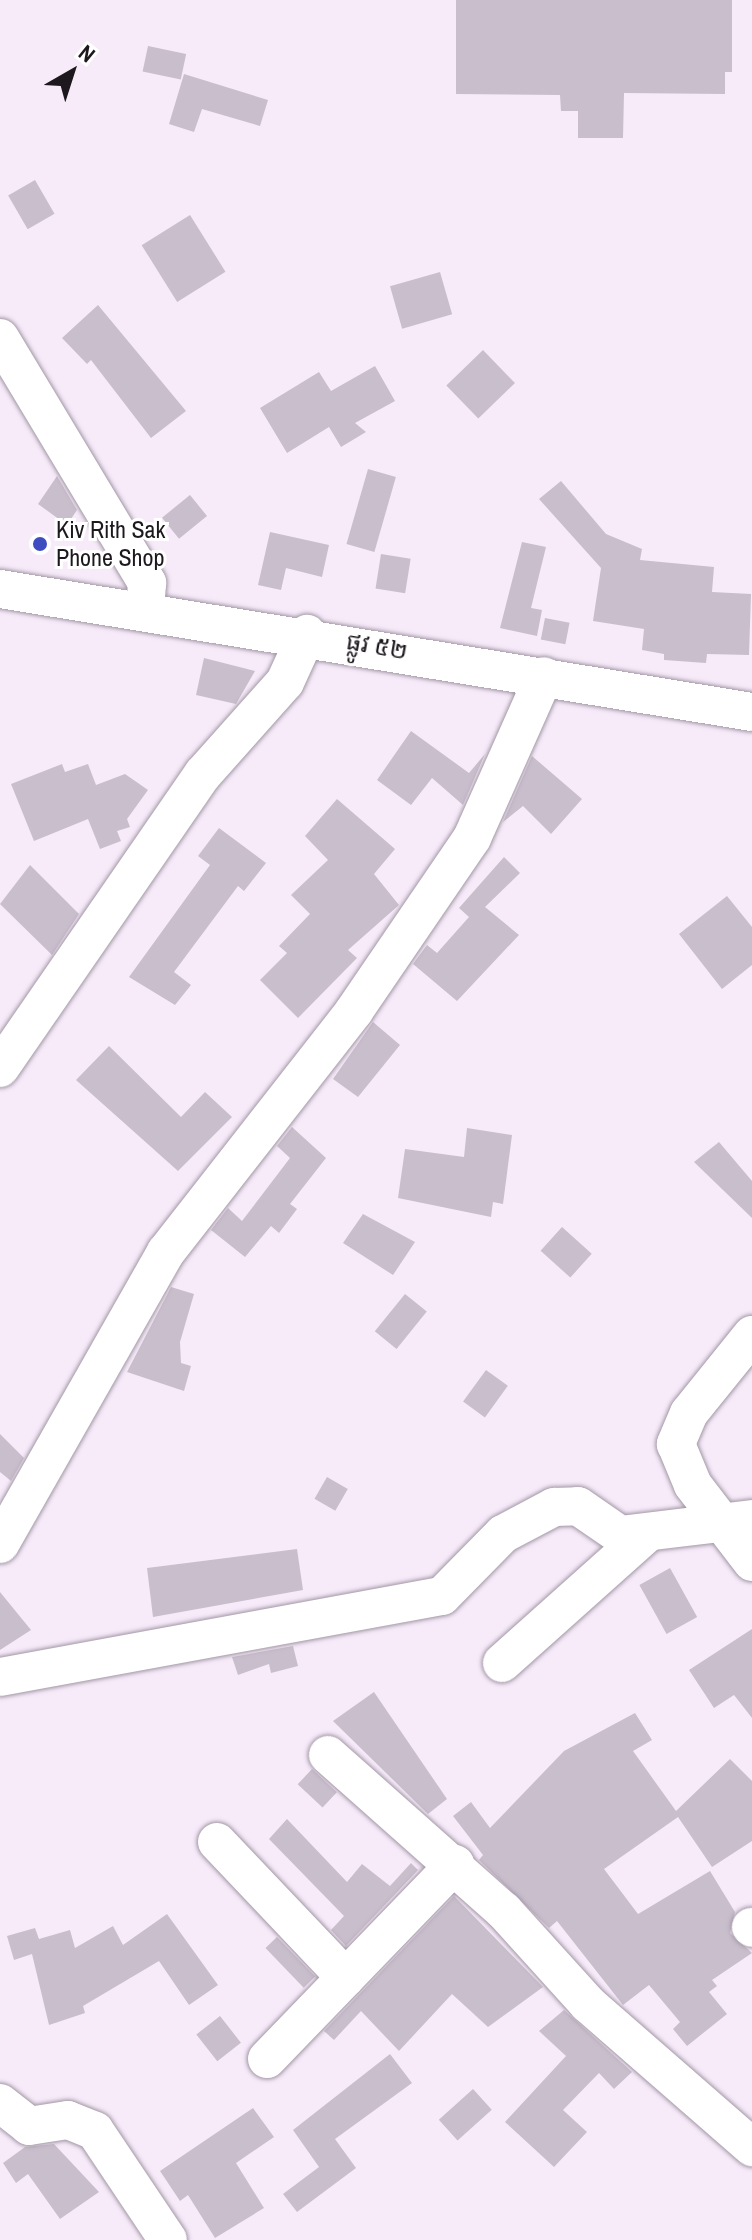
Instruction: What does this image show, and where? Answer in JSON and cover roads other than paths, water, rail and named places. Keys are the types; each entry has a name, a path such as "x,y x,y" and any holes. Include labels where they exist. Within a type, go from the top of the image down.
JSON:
{"street":[{"path":"0,338 147,583 145,612"},
{"name":"ផ្លូវ ៥២","path":"0,589 307,634 752,712"},
{"path":"0,1068 203,774 285,682 307,634"},
{"path":"0,1544 166,1252 354,1011 472,838 544,676"},
{"path":"752,1335 689,1413 676,1444 736,1521 752,1562"},
{"path":"0,1677 442,1596 503,1534 554,1507 578,1506 620,1535 645,1535 736,1521"},
{"path":"502,1663 645,1535"},
{"path":"328,1755 455,1864 574,1991 752,2147"},
{"path":"217,1842 346,1978"},
{"path":"267,2059 455,1864"},
{"path":"0,2103 29,2126 68,2120 95,2131 168,2240"}],"place":[{"name":"Kiv Rith Sak Phone Shop","path":"40,544"}]}
